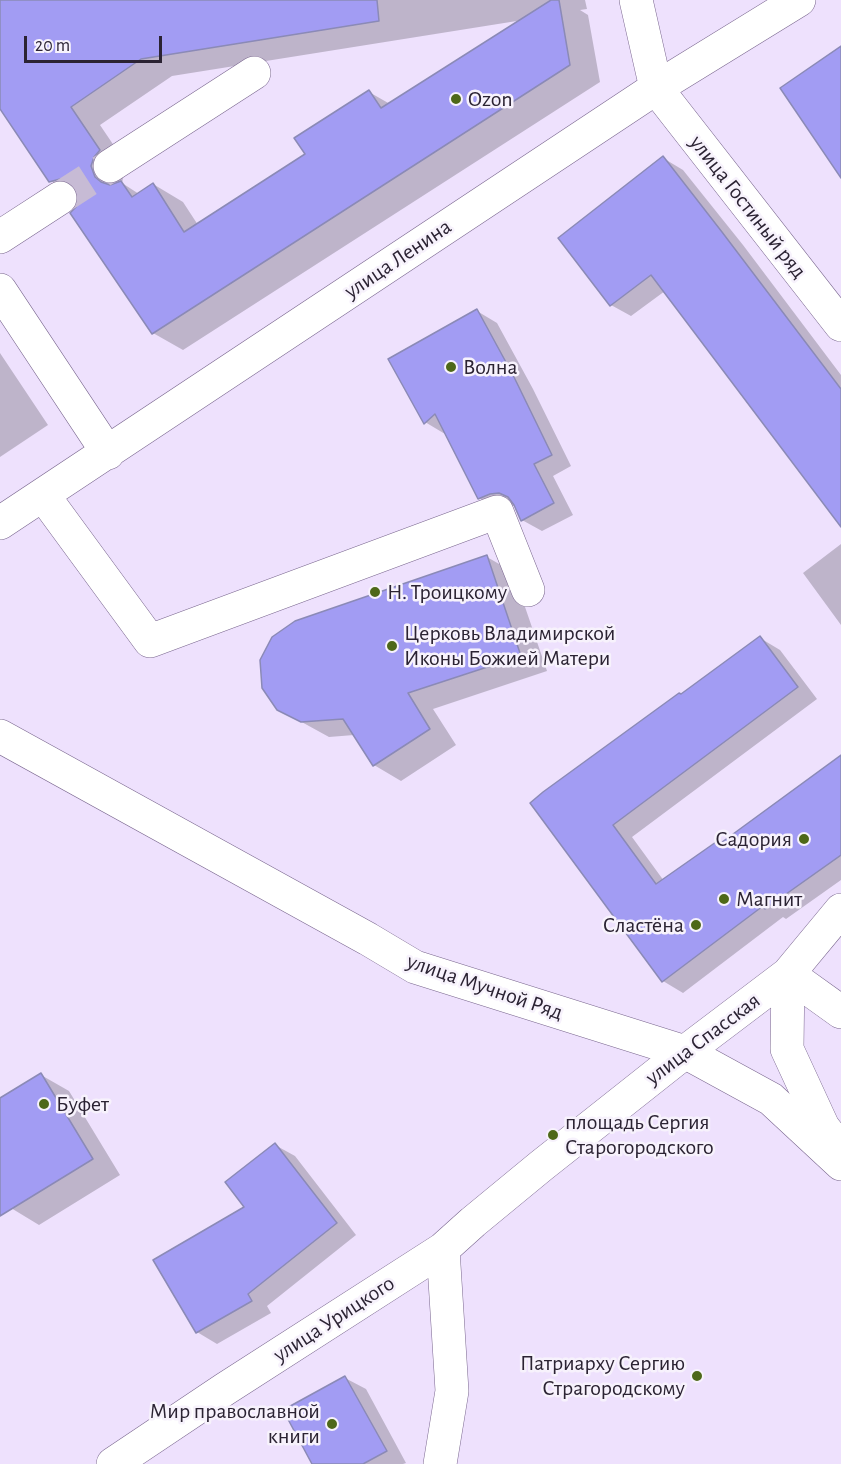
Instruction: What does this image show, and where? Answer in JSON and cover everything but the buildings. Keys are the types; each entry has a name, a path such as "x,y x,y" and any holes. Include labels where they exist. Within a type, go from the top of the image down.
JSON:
{"street":[{"path":"636,0 656,88"},
{"name":"улица Ленина","path":"0,523 656,88 799,0"},
{"path":"110,166 254,73"},
{"name":"улица Гостиный ряд","path":"656,88 841,325"},
{"path":"0,237 60,198"},
{"path":"0,290 108,453"},
{"path":"43,495 150,641 497,512 528,590"},
{"name":"улица Мучной Ряд","path":"0,736 416,967 685,1052 771,1099 841,1164"},
{"name":"улица Спасская","path":"443,1248 541,1166 788,974 841,910"},
{"path":"788,974 841,1012"},
{"path":"788,974 786,1049 823,1127 841,1150"},
{"path":"440,1464 452,1391 443,1248"},
{"name":"улица Урицкого","path":"113,1464 443,1248"}],"tunnel":[{"path":"60,198 110,166"}],"place":[{"name":"Ozon","path":"456,99"},
{"name":"Волна","path":"451,367"},
{"name":"Н. Троицкому","path":"375,592"},
{"name":"Церковь Владимирской Иконы Божией Матери","path":"392,646"},
{"name":"Садория","path":"804,839"},
{"name":"Магнит","path":"724,899"},
{"name":"Сластёна","path":"696,925"},
{"name":"Буфет","path":"44,1104"},
{"name":"площадь Сергия Старогородского","path":"553,1135"},
{"name":"Патриарху Сергию Страгородскому","path":"697,1376"},
{"name":"Мир православной книги","path":"332,1424"}]}
